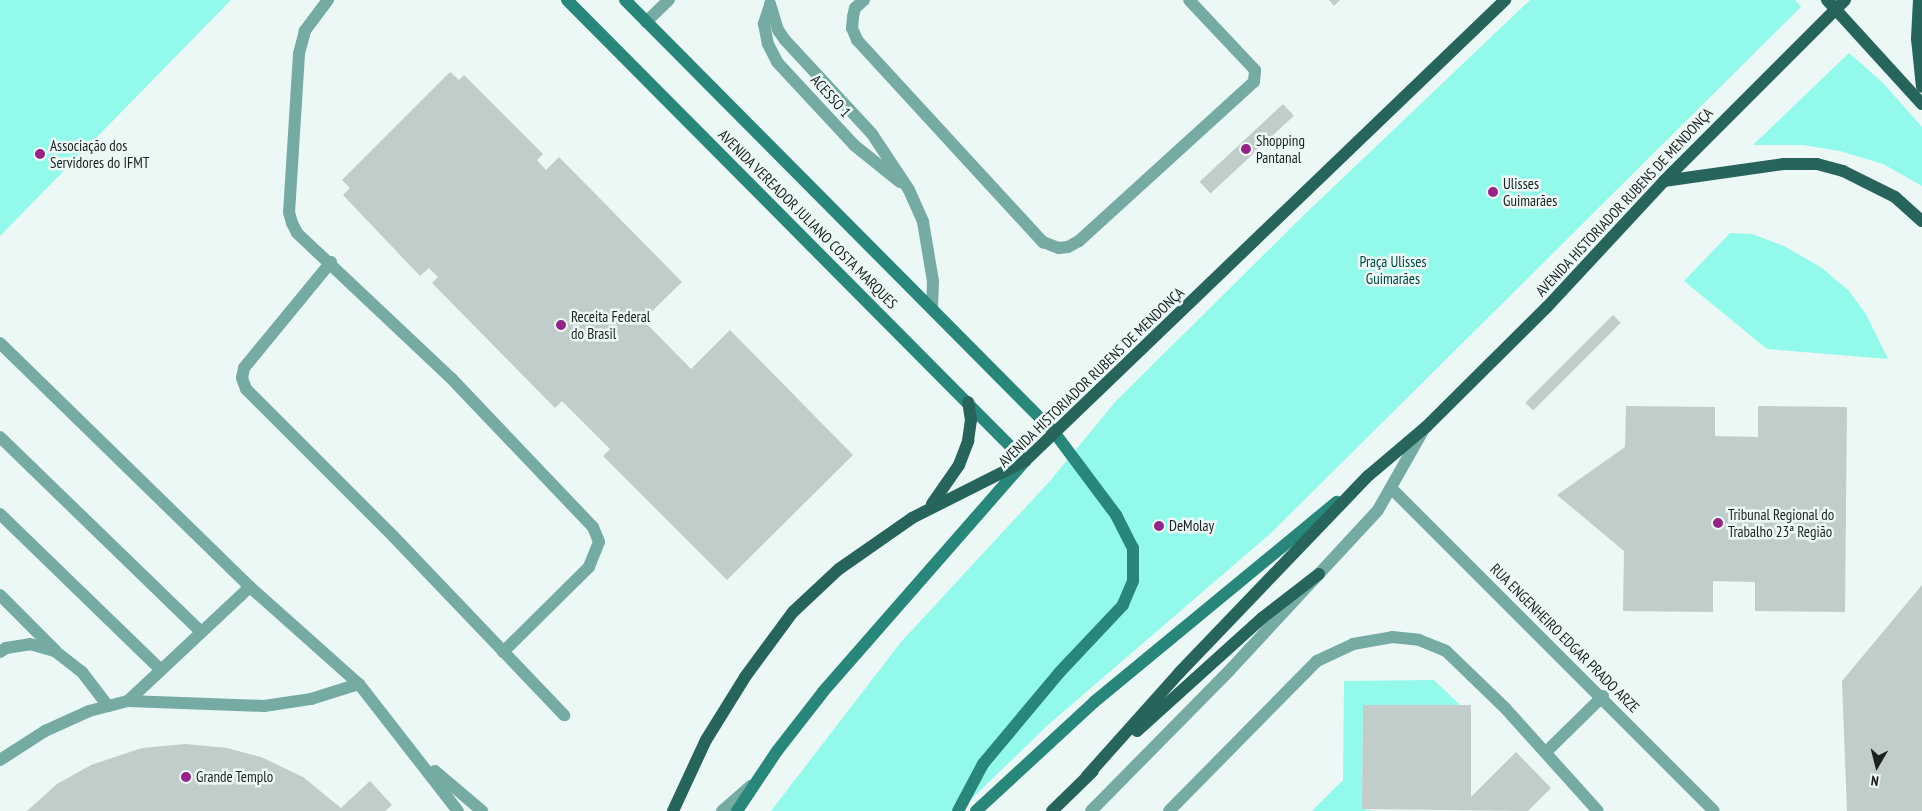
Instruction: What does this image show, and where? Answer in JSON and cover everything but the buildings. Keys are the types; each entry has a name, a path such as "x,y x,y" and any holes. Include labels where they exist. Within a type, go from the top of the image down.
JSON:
{"main road":[{"name":"AVENIDA VEREADOR JULIANO COSTA MARQUES","path":"567,0 1025,461"},
{"name":"AVENIDA VEREADOR JULIANO COSTA MARQUES","path":"625,0 932,307 1054,432 1126,531 1133,548 1133,581 1123,606 1108,625 1059,673 983,764 958,811"},
{"name":"AVENIDA HISTORIADOR RUBENS DE MENDONÇA","path":"737,811 823,692 1025,461 1506,0"},
{"path":"1827,0 1922,104"},
{"name":"AVENIDA HISTORIADOR RUBENS DE MENDONÇA","path":"976,811 1094,702 1426,426 1547,307 1664,181 1845,0"},
{"path":"1918,0 1917,39 1922,86"},
{"path":"1664,181 1784,164 1817,164 1843,171 1895,197 1922,221"},
{"path":"925,511 943,493 959,465 971,420 968,402"},
{"path":"673,811 706,740 745,677 793,612 839,568 925,511 1025,461"},
{"path":"1088,776 1179,673 1368,476"},
{"path":"1052,811 1262,618 1319,574"}],"street":[{"path":"328,0 305,31 299,54 290,212 298,232 451,378 593,526 599,542 598,552 589,567 503,652"},
{"path":"646,22 669,0"},
{"path":"864,0 855,8 852,17 852,28 857,40 1043,242 1059,248 1068,247 1079,241 1254,82 1255,70 1189,0"},
{"name":"ACESSO 1","path":"771,2 764,24 768,44 777,62 854,145 909,190"},
{"name":"ACESSO 1","path":"771,2 778,30 785,40 872,134 909,190 923,222 933,281 932,307"},
{"path":"331,262 244,368 242,378 246,389 564,715"},
{"path":"0,344 250,586 359,684 418,756 458,811"},
{"name":"AVENIDA HISTORIADOR RUBENS DE MENDONÇA","path":"1091,811 1378,510 1392,489 1426,426"},
{"path":"0,437 201,632"},
{"name":"RUA ENGENHEIRO EDGAR PRADO ARZE","path":"1392,489 1603,696 1714,811"},
{"path":"0,514 161,670"},
{"path":"128,701 250,586"},
{"path":"0,595 56,651 82,672 108,706"},
{"path":"1169,811 1317,661 1352,644 1392,637 1420,640 1446,651 1546,752 1598,811"},
{"path":"0,652 6,648 30,644 56,651"},
{"path":"0,759 45,731 108,706 128,701 264,706 311,698 359,684"},
{"path":"1546,752 1603,696"},
{"path":"418,756 482,811"},
{"path":"722,811 757,781"}],"green space":[{"name":"Associação dos Servidores do IFMT","path":"0,0 231,0 0,236"},
{"name":"Praça Ulisses Guimarães","path":"1530,0 1795,0 1801,7 1271,533 1049,724 959,811 771,811 901,642 1050,481 1116,401 1305,214"},
{"path":"1849,53 1882,82 1922,127 1922,186 1883,164 1840,151 1803,145 1753,145"},
{"path":"1730,233 1752,234 1784,246 1822,268 1849,291 1866,314 1888,359 1767,349 1684,281"},
{"path":"1434,680 1460,705 1363,705 1362,809 1374,811 1312,811 1343,780 1344,681"}],"place":[{"name":"Shopping Pantanal","path":"1246,149"},
{"name":"Associação dos Servidores do IFMT","path":"40,154"},
{"name":"Ulisses Guimarães","path":"1493,192"},
{"name":"Receita Federal do Brasil","path":"561,325"},
{"name":"Tribunal Regional do Trabalho 23ª Região","path":"1718,523"},
{"name":"DeMolay","path":"1159,526"},
{"name":"Grande Templo","path":"186,777"}]}
